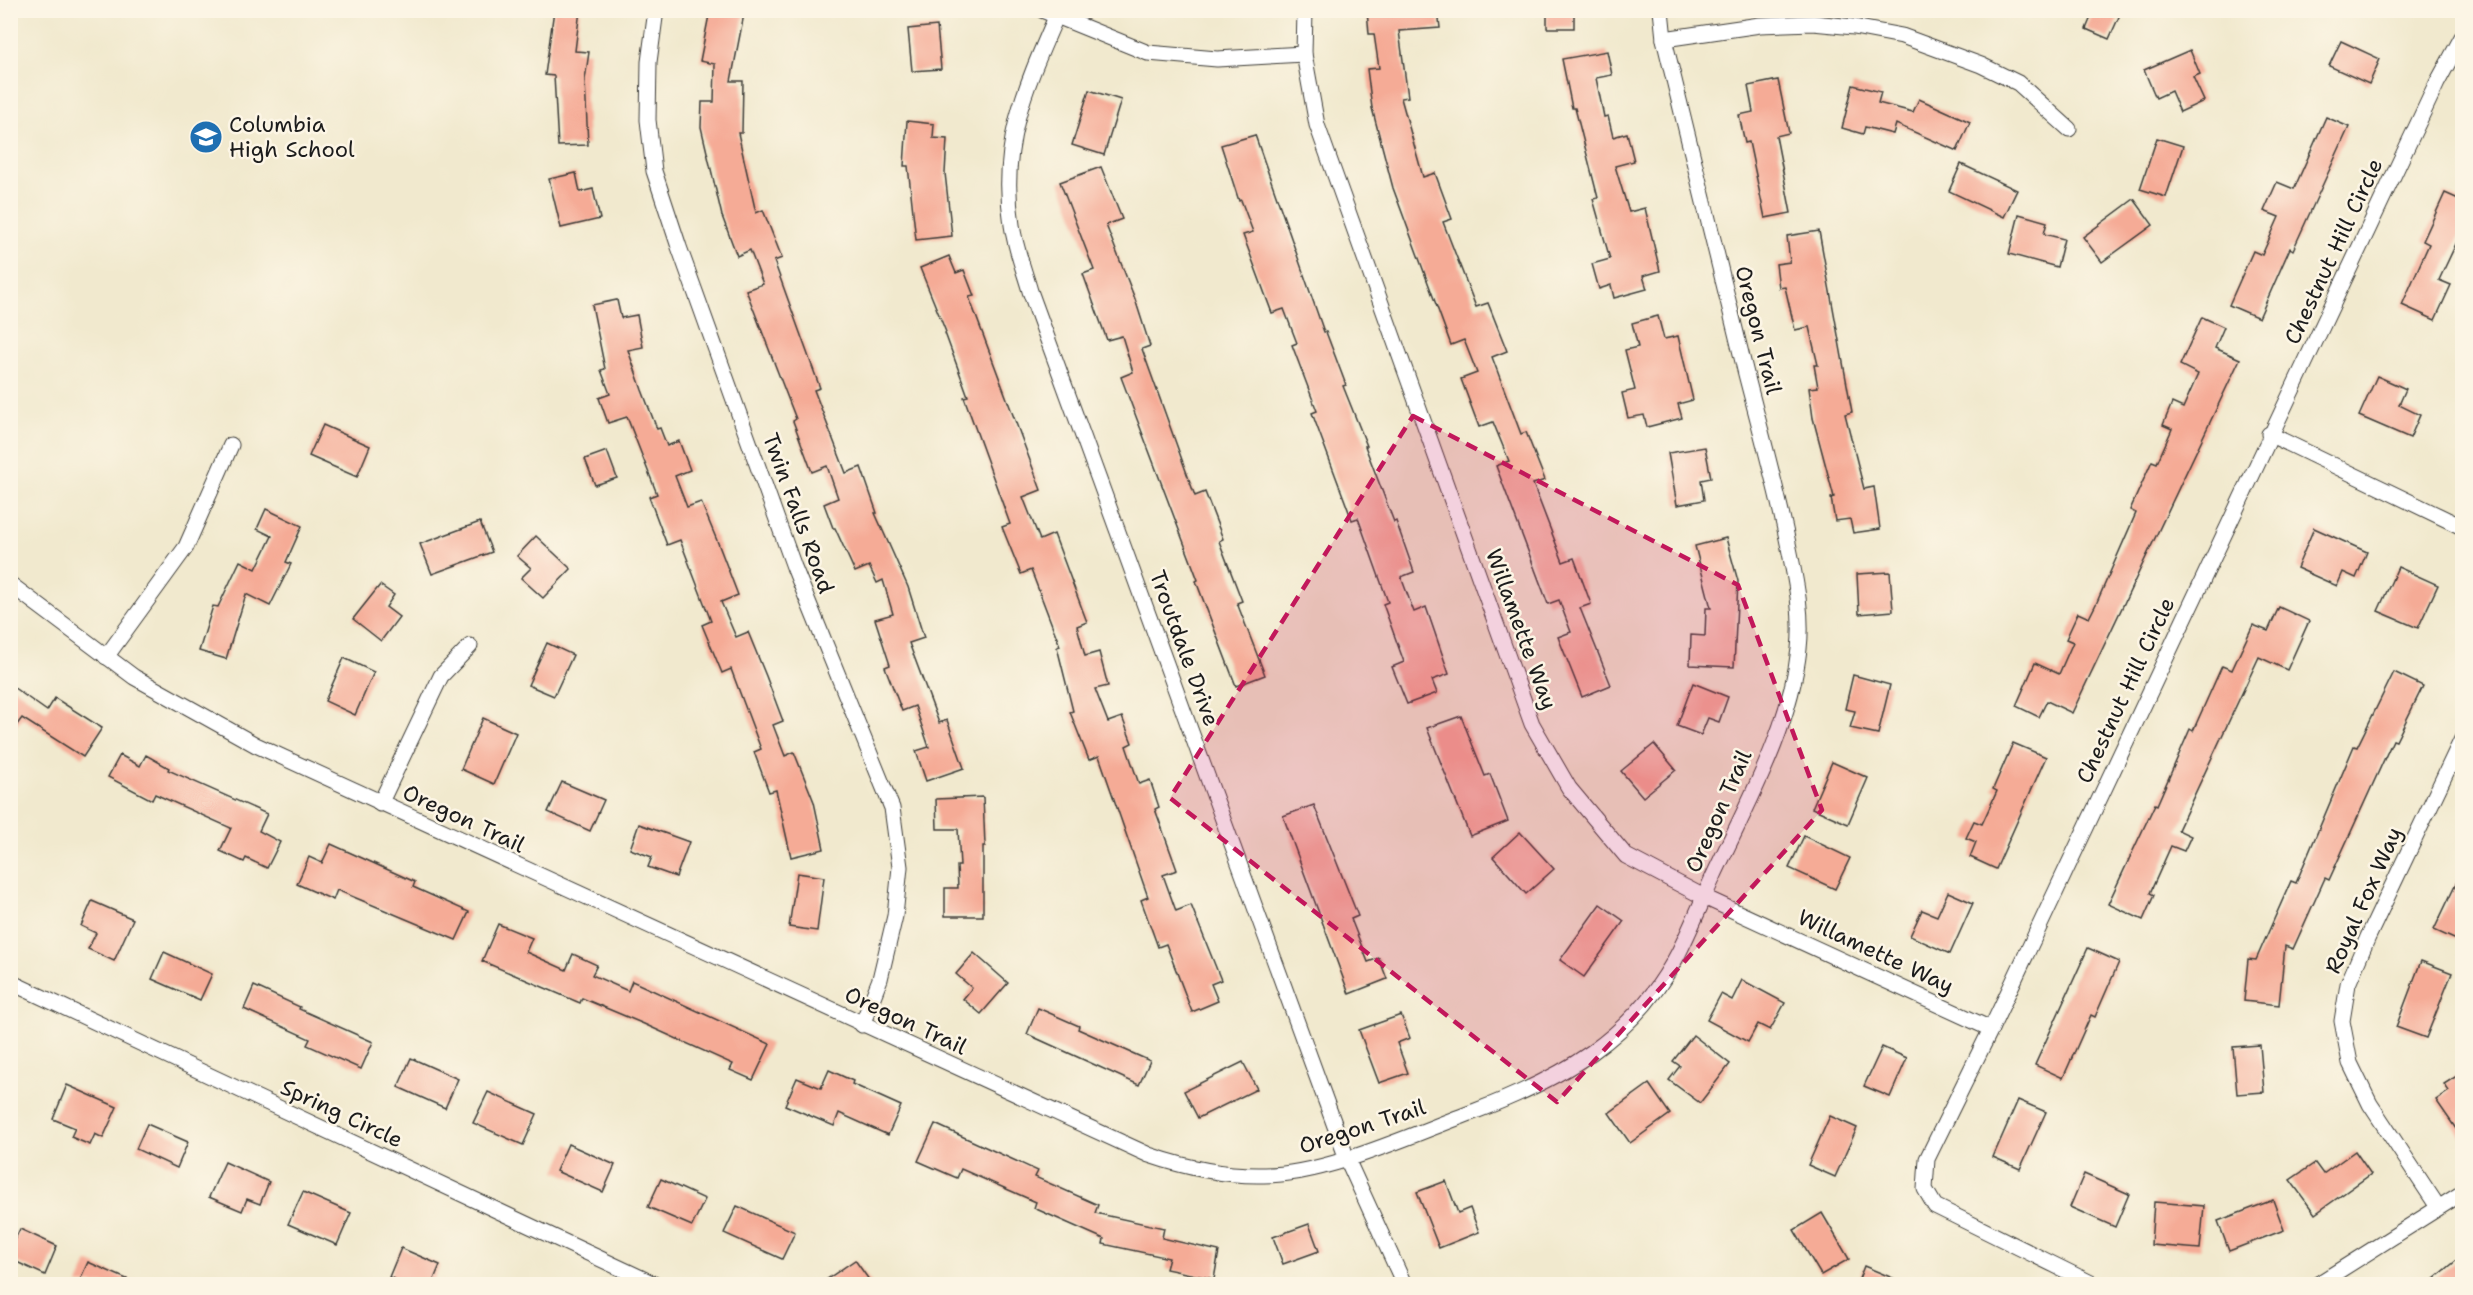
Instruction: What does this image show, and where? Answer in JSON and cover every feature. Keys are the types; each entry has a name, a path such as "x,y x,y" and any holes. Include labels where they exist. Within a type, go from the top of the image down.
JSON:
{"street":[{"name":"Twin Falls Road","path":"656,10 649,62 648,120 654,171 794,567 892,808 900,867 895,916 880,979 862,1025"},
{"name":"Willamette Way","path":"1305,10 1305,54 1317,125 1532,724 1569,788 1626,856 1704,897 1991,1029"},
{"name":"Oregon Trail","path":"10,584 134,678 256,745 1149,1155 1185,1167 1221,1174 1268,1176 1347,1159 1494,1104 1557,1075 1589,1057 1644,1006 1677,957 1762,772 1790,696 1799,648 1799,602 1778,493 1746,374 1664,39 1660,10"},
{"path":"1049,14 1148,53 1218,59 1305,54"},
{"name":"Troutdale Drive","path":"1049,14 1014,125 1008,171 1012,225 1030,291 1347,1159 1404,1284"},
{"path":"1664,39 1760,25 1813,23 1854,27 1902,36 1981,65 2018,83 2069,129"},
{"name":"Chestnut Hill Circle","path":"2093,1284 1935,1206 1925,1189 1927,1159 1991,1029 2269,434 2437,83 2463,37"},
{"path":"2269,434 2463,527"},
{"path":"106,657 186,547 231,445"},
{"path":"381,804 441,676 470,646"},
{"name":"Royal Fox Way","path":"2438,1208 2370,1104 2350,1063 2342,1022 2348,984 2368,936 2463,738"},
{"name":"Spring Circle","path":"10,982 654,1284"},
{"path":"2318,1284 2463,1193"}],"highlighted area":[{"path":"1413,416 1738,585 1822,810 1557,1102 1170,798"}],"building":[{"path":"554,10 580,10 575,51 589,52 585,80 588,145 558,146 554,76 545,75"},
{"path":"710,10 729,10 744,14 731,81 743,81 742,133 738,133 756,213 763,210 782,258 774,261 820,388 814,390 846,473 861,467 877,513 875,513 908,587 924,638 909,643 939,723 947,720 964,768 926,781 916,751 929,747 915,706 902,711 885,667 890,665 875,619 893,614 883,580 877,583 869,566 855,572 833,528 824,504 838,498 827,466 812,472 793,421 796,419 746,290 763,284 750,250 737,256 722,216 701,127 702,102 714,102 715,64 700,61"},
{"path":"1367,10 1438,10 1440,28 1399,31 1408,97 1401,98 1423,177 1435,173 1452,219 1443,222 1476,307 1488,303 1507,351 1492,357 1521,434 1526,432 1545,480 1533,484 1563,562 1574,558 1591,604 1580,608 1611,685 1582,697 1558,637 1571,632 1559,600 1548,604 1496,466 1509,461 1493,422 1479,427 1461,379 1477,373 1464,340 1451,345 1393,188 1372,108 1367,69 1379,68 1374,34 1369,34"},
{"path":"1547,10 1574,10 1574,28 1547,28"},
{"path":"2094,10 2122,10 2109,39 2086,29"},
{"path":"937,26 941,69 912,71 908,29"},
{"path":"2341,41 2380,59 2369,84 2329,66"},
{"path":"2190,50 2200,74 2193,77 2204,101 2180,112 2171,91 2156,98 2144,70"},
{"path":"1607,51 1612,75 1596,78 1604,117 1608,116 1613,137 1627,133 1634,161 1615,166 1629,212 1645,208 1660,271 1643,276 1647,289 1614,298 1611,285 1599,289 1592,264 1610,259 1593,199 1598,198 1575,108 1572,108 1562,59"},
{"path":"1778,80 1789,133 1776,136 1791,213 1765,218 1749,142 1745,143 1739,115 1753,112 1748,86"},
{"path":"1853,85 1881,92 1878,103 1913,112 1919,99 1970,122 1957,151 1896,124 1893,134 1865,127 1863,134 1842,128"},
{"path":"1089,90 1121,100 1104,155 1072,145"},
{"path":"2326,117 2349,127 2259,318 2229,305 2253,251 2262,255 2279,217 2264,211 2277,182 2294,189"},
{"path":"907,121 934,124 933,138 947,139 945,173 952,236 916,240 908,166 904,166"},
{"path":"1255,135 1324,332 1326,332 1346,385 1343,386 1414,572 1401,577 1414,612 1426,607 1449,674 1432,680 1437,693 1407,704 1392,667 1404,662 1383,604 1388,602 1358,518 1352,520 1312,413 1317,411 1292,345 1297,343 1284,309 1272,313 1243,235 1253,232 1241,200 1239,201 1221,145"},
{"path":"2157,138 2183,146 2166,197 2140,189"},
{"path":"1961,164 2017,190 2004,217 1949,191"},
{"path":"1101,167 1122,219 1106,225 1135,299 1150,346 1142,349 1195,496 1205,492 1223,539 1219,541 1242,601 1237,603 1265,675 1236,686 1121,377 1133,372 1122,336 1107,340 1083,274 1094,270 1060,182"},
{"path":"576,173 580,192 593,189 600,219 561,228 549,179"},
{"path":"2445,193 2463,201 2463,229 2439,280 2451,285 2435,320 2402,305 2429,244 2423,241"},
{"path":"2134,199 2153,225 2102,262 2083,237"},
{"path":"2019,214 2047,222 2044,234 2064,239 2057,267 2009,254"},
{"path":"1819,231 1852,412 1845,414 1864,489 1874,487 1880,529 1853,533 1850,519 1835,521 1831,498 1834,497 1813,418 1809,388 1818,387 1814,365 1818,365 1809,327 1795,330 1785,287 1779,288 1776,264 1790,262 1787,236"},
{"path":"949,256 956,273 964,270 974,296 969,297 1041,490 1023,497 1040,540 1054,534 1087,622 1077,626 1085,656 1099,652 1108,686 1095,689 1108,722 1122,717 1132,743 1126,746 1139,784 1150,780 1159,807 1155,809 1177,870 1163,875 1176,911 1191,905 1221,980 1211,984 1218,1001 1192,1012 1166,944 1158,947 1141,900 1148,897 1099,756 1089,760 1070,712 1073,711 1057,647 1060,646 1031,570 1021,574 1002,527 1010,524 964,397 968,396 946,332 920,268"},
{"path":"617,300 621,318 637,315 643,347 628,350 642,390 657,429 660,428 667,446 679,441 690,470 675,476 687,507 701,502 718,543 738,595 721,602 736,637 748,632 783,721 773,725 785,756 794,752 814,802 824,849 791,857 776,790 769,792 754,752 761,749 731,669 722,673 702,625 711,621 680,540 667,545 649,497 657,494 627,417 608,423 599,398 610,394 601,370 605,369 592,305"},
{"path":"1658,316 1664,339 1678,336 1693,400 1678,404 1682,418 1647,427 1644,415 1628,418 1622,393 1635,390 1625,350 1638,347 1632,323"},
{"path":"2202,317 2224,327 2215,348 2240,359 2072,713 2047,701 2039,717 2016,706 2035,663 2059,674 2073,642 2066,639 2078,613 2089,618 2097,602 2136,513 2130,510 2152,461 2157,463 2172,429 2163,425 2172,403 2183,408 2198,374 2180,365"},
{"path":"2377,376 2406,389 2399,405 2420,415 2410,438 2359,416"},
{"path":"323,425 370,446 357,477 309,456"},
{"path":"1705,447 1711,478 1701,480 1704,500 1677,505 1668,453"},
{"path":"607,451 617,478 595,485 585,459"},
{"path":"266,509 302,526 286,562 291,564 270,606 246,594 226,659 199,651 213,606 218,607 240,561 256,569 272,536 257,529"},
{"path":"480,522 492,552 432,574 420,544"},
{"path":"2314,528 2367,552 2356,578 2343,572 2337,586 2297,568"},
{"path":"536,536 571,569 543,598 521,578 531,568 517,556"},
{"path":"1726,538 1738,581 1734,667 1690,665 1691,635 1705,636 1706,608 1711,608 1695,546"},
{"path":"2398,567 2438,585 2418,628 2378,611"},
{"path":"1890,572 1893,611 1859,614 1857,574"},
{"path":"380,585 394,595 386,607 399,617 381,641 353,619"},
{"path":"2279,607 2309,621 2287,670 2259,657 2178,830 2191,836 2184,851 2171,846 2150,893 2154,895 2143,920 2108,904 2155,804 2157,805 2190,729 2193,731 2222,666 2232,670 2253,625 2268,631"},
{"path":"547,643 573,655 554,696 528,685"},
{"path":"344,658 374,672 355,715 325,701"},
{"path":"2394,672 2423,686 2396,741 2393,740 2329,880 2325,878 2293,949 2285,946 2279,1005 2244,1001 2248,959 2256,960 2291,881 2296,883 2354,746 2357,747"},
{"path":"1853,675 1890,685 1878,734 1850,728 1855,711 1845,709"},
{"path":"1693,683 1728,697 1719,722 1708,718 1701,735 1677,726"},
{"path":"10,685 47,711 55,698 102,728 83,757 22,718 10,734"},
{"path":"1461,716 1485,776 1490,774 1508,821 1470,836 1427,728"},
{"path":"483,718 516,733 494,784 461,769"},
{"path":"2013,743 2046,757 1996,869 1970,857 1976,842 1966,838 1974,821 1982,824 1997,791 1993,789"},
{"path":"1654,744 1676,770 1643,797 1621,771"},
{"path":"120,755 140,766 146,755 169,768 168,770 267,814 259,831 280,842 267,868 246,858 244,862 220,851 231,828 155,794 152,800 108,777"},
{"path":"1832,762 1868,778 1848,824 1812,808"},
{"path":"562,782 604,800 590,831 548,812"},
{"path":"983,797 985,846 983,846 983,916 945,916 945,888 958,888 957,866 960,866 958,829 937,829 936,799"},
{"path":"1314,805 1358,916 1351,919 1368,962 1379,958 1387,979 1349,994 1283,816"},
{"path":"639,824 689,842 676,877 648,867 652,857 630,849"},
{"path":"1520,832 1554,869 1526,894 1493,857"},
{"path":"1804,836 1850,858 1835,889 1789,868"},
{"path":"331,844 415,882 413,887 469,912 456,940 337,890 333,900 297,884 309,857 322,863"},
{"path":"2463,869 2463,943 2434,930"},
{"path":"797,873 824,877 817,931 789,927"},
{"path":"1948,892 1973,903 1950,954 1910,936 1922,910 1937,916"},
{"path":"92,901 133,919 114,961 88,949 96,933 81,926"},
{"path":"1600,904 1624,921 1584,977 1560,960"},
{"path":"498,924 532,938 526,952 566,970 573,954 597,965 592,975 628,991 632,981 770,1044 753,1080 730,1070 733,1064 644,1024 582,998 580,1003 482,961"},
{"path":"2088,948 2119,962 2095,1017 2091,1015 2063,1078 2035,1065"},
{"path":"164,952 212,974 200,1000 152,979"},
{"path":"974,953 1008,983 981,1014 963,999 972,988 956,974"},
{"path":"2421,961 2452,973 2426,1038 2396,1027"},
{"path":"1742,980 1785,1003 1770,1030 1758,1024 1748,1042 1707,1020 1721,994 1732,1000"},
{"path":"254,986 373,1042 361,1069 307,1045 310,1039 244,1009"},
{"path":"1038,1008 1079,1026 1078,1029 1150,1061 1139,1085 1027,1034"},
{"path":"1401,1015 1410,1038 1397,1043 1408,1073 1379,1083 1359,1030"},
{"path":"1693,1035 1730,1064 1700,1103 1669,1080 1680,1066 1673,1061"},
{"path":"2260,1045 2264,1092 2237,1094 2233,1047"},
{"path":"1882,1047 1907,1058 1890,1097 1864,1086"},
{"path":"411,1058 458,1079 445,1108 398,1087"},
{"path":"1243,1062 1257,1089 1198,1118 1184,1091"},
{"path":"829,1070 853,1081 852,1084 901,1106 888,1135 839,1113 834,1126 785,1105 797,1078 821,1088"},
{"path":"2463,1072 2463,1139 2436,1100 2449,1091 2444,1084"},
{"path":"1649,1084 1670,1114 1630,1143 1609,1113"},
{"path":"67,1085 117,1107 103,1138 95,1134 90,1145 71,1137 75,1128 53,1119"},
{"path":"488,1092 537,1114 523,1145 473,1123"},
{"path":"2018,1100 2046,1112 2020,1169 1993,1157"},
{"path":"1830,1116 1857,1128 1835,1177 1808,1165"},
{"path":"147,1124 188,1142 177,1168 136,1149"},
{"path":"935,1124 1038,1171 1035,1177 1098,1205 1095,1213 1164,1228 1162,1238 1219,1251 1214,1279 1166,1269 1169,1258 1103,1244 1104,1239 1034,1208 1036,1202 961,1169 957,1178 918,1161"},
{"path":"568,1144 615,1165 603,1192 556,1171"},
{"path":"2355,1151 2371,1174 2315,1214 2290,1180 2315,1163 2323,1174"},
{"path":"225,1162 269,1182 260,1204 247,1199 242,1211 209,1197"},
{"path":"2084,1174 2129,1194 2115,1227 2070,1207"},
{"path":"661,1179 705,1199 692,1226 648,1207"},
{"path":"1446,1181 1458,1213 1470,1208 1479,1232 1439,1248 1417,1192"},
{"path":"303,1192 351,1213 337,1245 288,1224"},
{"path":"2273,1200 2284,1230 2229,1251 2218,1221"},
{"path":"2154,1202 2204,1206 2200,1249 2151,1245"},
{"path":"737,1206 795,1232 782,1259 724,1233"},
{"path":"1822,1213 1849,1259 1821,1275 1794,1230"},
{"path":"1309,1224 1319,1251 1283,1264 1273,1237"},
{"path":"20,1229 57,1246 45,1275 10,1259 10,1249"},
{"path":"401,1248 440,1265 432,1284 407,1284 389,1277"},
{"path":"2463,1255 2463,1284 2428,1284"},
{"path":"855,1260 872,1284 820,1284"},
{"path":"88,1262 138,1284 78,1284"},
{"path":"1864,1266 1907,1284 1857,1284"}],"place":[{"name":"Columbia High School","path":"206,137"}]}
